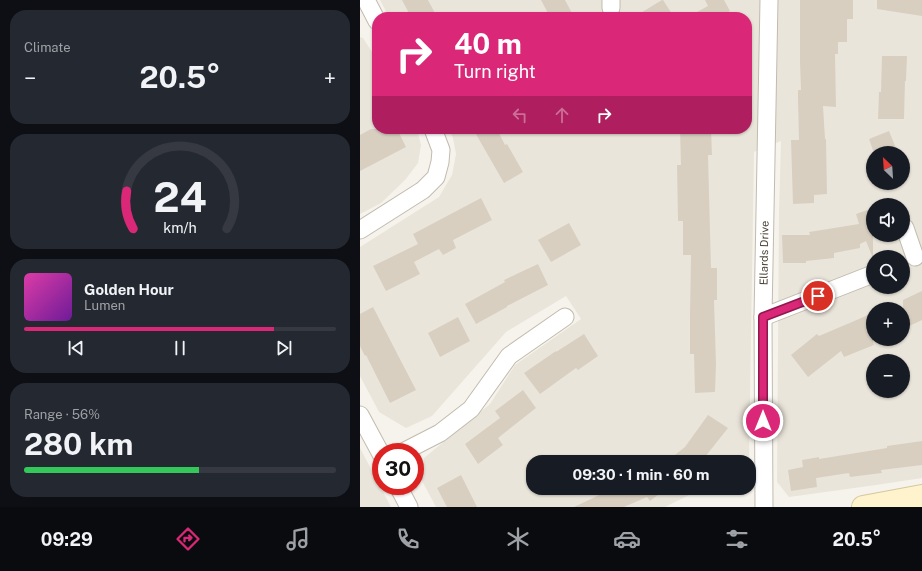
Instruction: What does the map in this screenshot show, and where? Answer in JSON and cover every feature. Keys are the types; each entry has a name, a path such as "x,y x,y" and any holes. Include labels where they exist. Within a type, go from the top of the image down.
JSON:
{"main road":[{"path":"863,507 922,496"}],"street":[{"name":"Ellards Drive","path":"764,507 763,317 769,0"},
{"path":"365,4 372,13"},
{"path":"360,230 423,190 436,177 440,162 441,150 436,134"},
{"path":"909,242 913,257"},
{"path":"763,317 866,277"},
{"path":"421,443 440,433 471,409 509,356 565,317"},
{"path":"360,415 375,443"},
{"path":"403,495 409,507"}],"shaded area":[{"path":"380,0 922,0 922,478 789,497 777,482 781,141 754,152 749,455 526,455 526,495 689,495 665,507 436,507 424,485 424,458 490,404 515,365 581,319 566,296 506,332 432,416 406,428 379,412 360,376 360,247 439,197 452,175 456,154 451,134 752,134 752,12 386,12"},
{"path":"360,37 363,38 372,52 372,134 418,134 421,145 418,163 405,180 381,203 360,214"},
{"path":"360,448 372,471 372,495 385,495 391,507 360,507"}],"building":[{"path":"402,0 428,0 434,12 408,12"},
{"path":"541,0 565,0 571,12 547,12"},
{"path":"663,0 671,12 642,12"},
{"path":"705,0 724,0 730,11 697,12 708,6"},
{"path":"800,0 853,0 853,19 847,19 847,42 838,42 838,54 835,54 836,107 823,106 826,139 827,194 814,195 814,203 793,204 791,140 799,140 798,90 801,90"},
{"path":"877,0 922,0 922,16 877,9"},
{"path":"882,56 907,56 904,119 878,119 879,92 881,92"},
{"path":"371,129 372,134 400,134 406,147 360,171 360,135"},
{"path":"889,131 895,146 872,146 869,139"},
{"path":"476,134 500,134 505,145 507,144 523,172 504,183"},
{"path":"680,134 711,134 712,155 708,155 711,268 717,268 717,300 714,300 716,364 715,392 695,393 694,354 690,354 691,255 683,255 683,221 678,221 677,165 681,165"},
{"path":"481,198 492,220 453,240 456,248 443,255 439,249 414,262 420,274 386,291 373,266 418,244 413,234"},
{"path":"866,210 866,241 860,244 860,248 834,253 834,258 806,261 806,263 783,263 782,235 810,235 809,232 859,224 856,214"},
{"path":"569,223 581,245 551,262 538,240"},
{"path":"866,242 873,242 873,250 870,250"},
{"path":"538,264 548,285 476,324 465,304 505,282 504,280"},
{"path":"922,291 922,320 910,326 910,302 903,302 903,300"},
{"path":"373,307 416,390 390,403 360,346 360,314"},
{"path":"866,316 866,346 872,346 844,357 841,351 808,377 791,355 817,334 819,336"},
{"path":"458,317 470,341 440,357 428,333"},
{"path":"584,334 598,356 578,370 576,368 540,394 524,373"},
{"path":"523,390 536,408 498,438 503,445 478,464 465,444 500,418 495,411"},
{"path":"708,415 728,428 707,455 675,455 685,447"},
{"path":"922,441 922,465 881,470 882,473 850,477 849,473 816,478 817,487 791,491 788,470 803,467 802,460 819,457 819,459"},
{"path":"461,475 477,507 447,507 437,488"},
{"path":"599,495 658,495 650,501 647,497 624,507 574,507"}],"route":[{"path":"763,421 763,317 818,296"}]}
